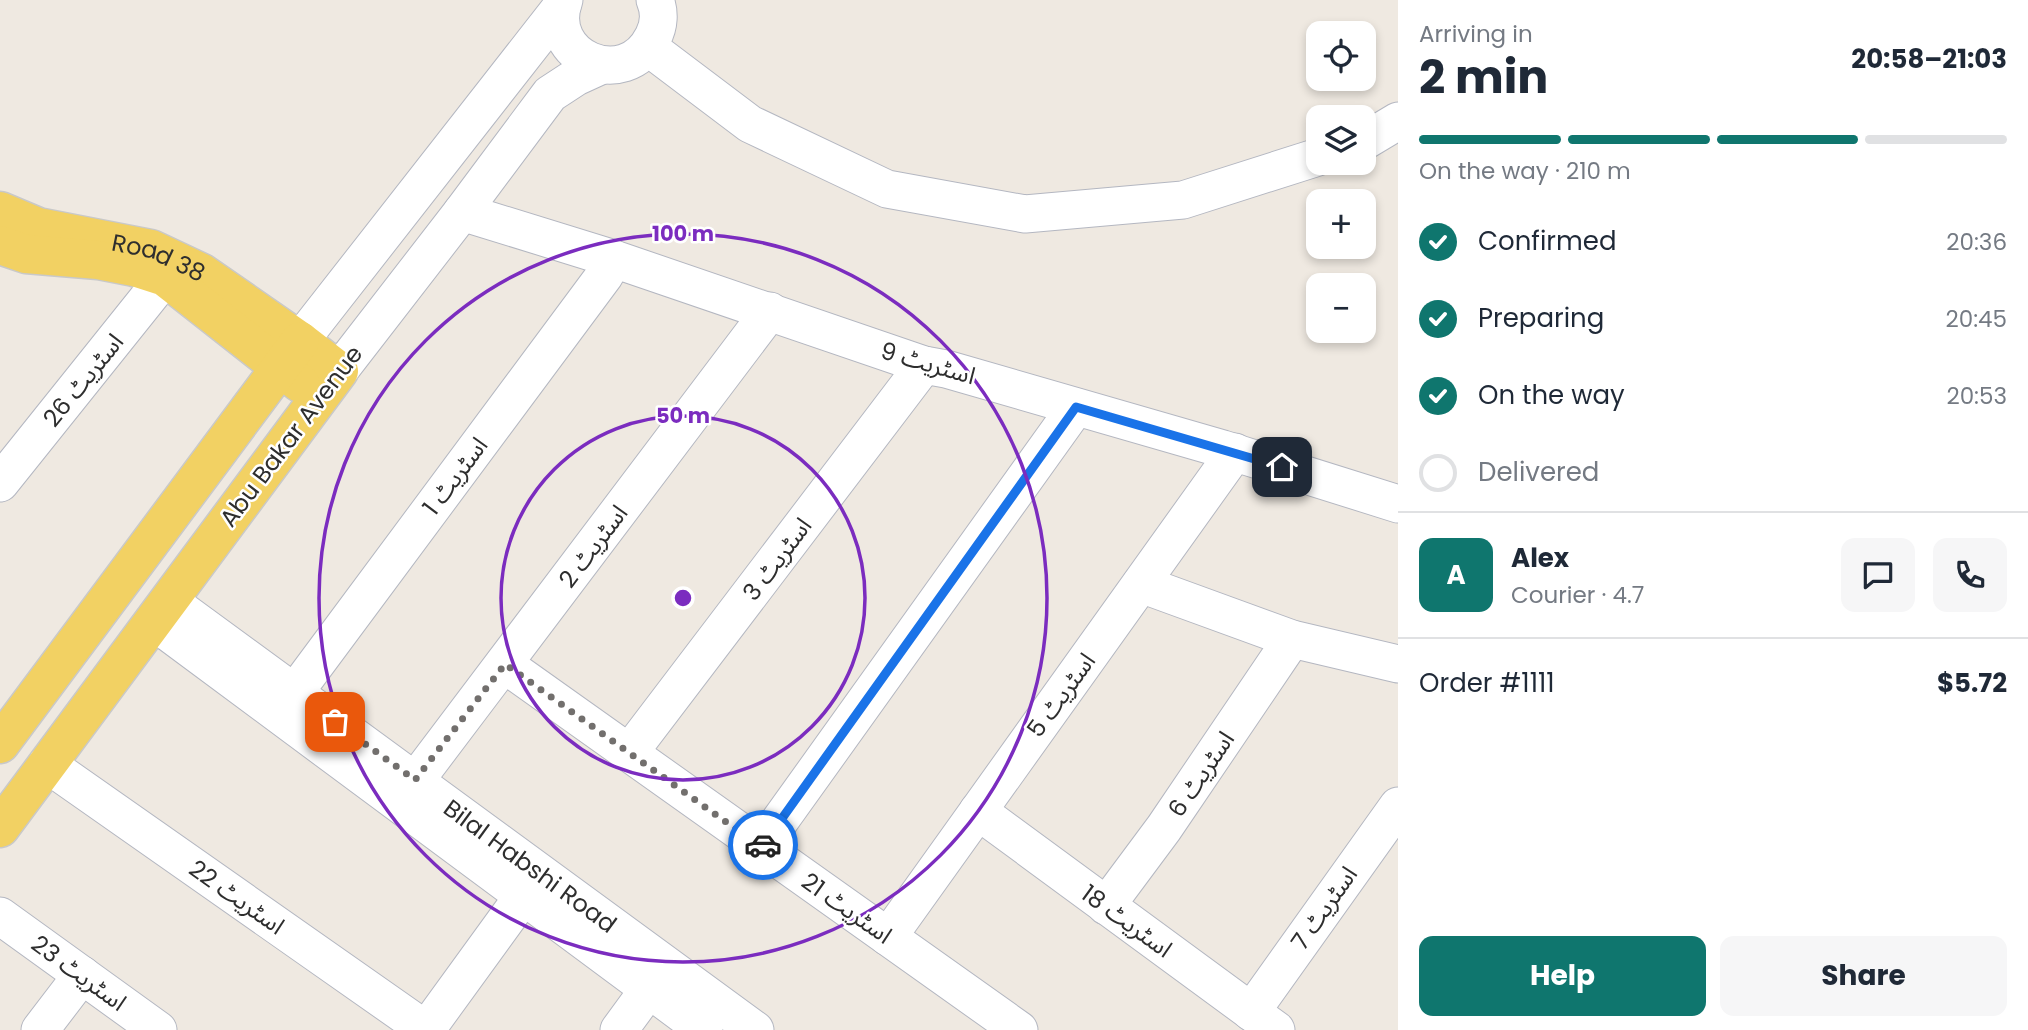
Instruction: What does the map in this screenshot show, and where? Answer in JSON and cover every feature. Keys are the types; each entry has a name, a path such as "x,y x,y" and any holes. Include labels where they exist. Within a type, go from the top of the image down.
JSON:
{"main road":[{"name":"Road 38","path":"0,211 38,226 151,249 202,273 290,355"},
{"name":"Road 38","path":"0,245 26,254 98,260 165,277 290,355"},
{"path":"290,355 329,384"},
{"name":"Abu Bakar Avenue","path":"0,744 290,355"},
{"name":"Abu Bakar Avenue","path":"0,828 329,384"}],"street":[{"path":"655,0 658,20 648,47 750,124 887,189 1025,214 1183,200 1306,161"},
{"path":"563,3 561,21 572,48 600,66"},
{"name":"Abu Bakar Avenue","path":"290,355 563,3"},
{"name":"Abu Bakar Avenue","path":"329,384 550,93 600,66 616,65 634,59 648,47"},
{"path":"1376,134 1398,121"},
{"name":"اسٹریٹ 9","path":"462,212 614,259 924,365 1235,452 1398,504"},
{"name":"اسٹریٹ 1","path":"295,692 588,298 614,259"},
{"name":"اسٹریٹ 26","path":"0,483 165,277"},
{"name":"اسٹریٹ 2","path":"415,780 770,312"},
{"name":"اسٹریٹ 3","path":"629,753 924,365"},
{"path":"761,847 1076,407"},
{"name":"اسٹریٹ 5","path":"888,937 1235,452"},
{"path":"1141,584 1292,639 1398,664"},
{"name":"Bilal Habshi Road","path":"161,611 295,692 755,1030"},
{"name":"Bilal Habshi Road","path":"161,611 524,895 704,1030"},
{"name":"اسٹریٹ 6","path":"1106,906 1164,828 1292,639"},
{"name":"اسٹریٹ 21","path":"505,664 1019,1030"},
{"name":"اسٹریٹ 22","path":"47,764 426,1030"},
{"name":"اسٹریٹ 7","path":"1264,1021 1398,806"},
{"name":"اسٹریٹ 18","path":"978,811 1264,1021"},
{"path":"426,1030 524,895"},
{"name":"اسٹریٹ 23","path":"0,916 159,1030"},
{"path":"40,1030 82,975"},
{"path":"619,1030 649,989"}],"way so far":[{"path":"335,722 415,780 505,664 761,847 763,845"}],"route":[{"path":"763,845 1076,407 1282,467"}]}
